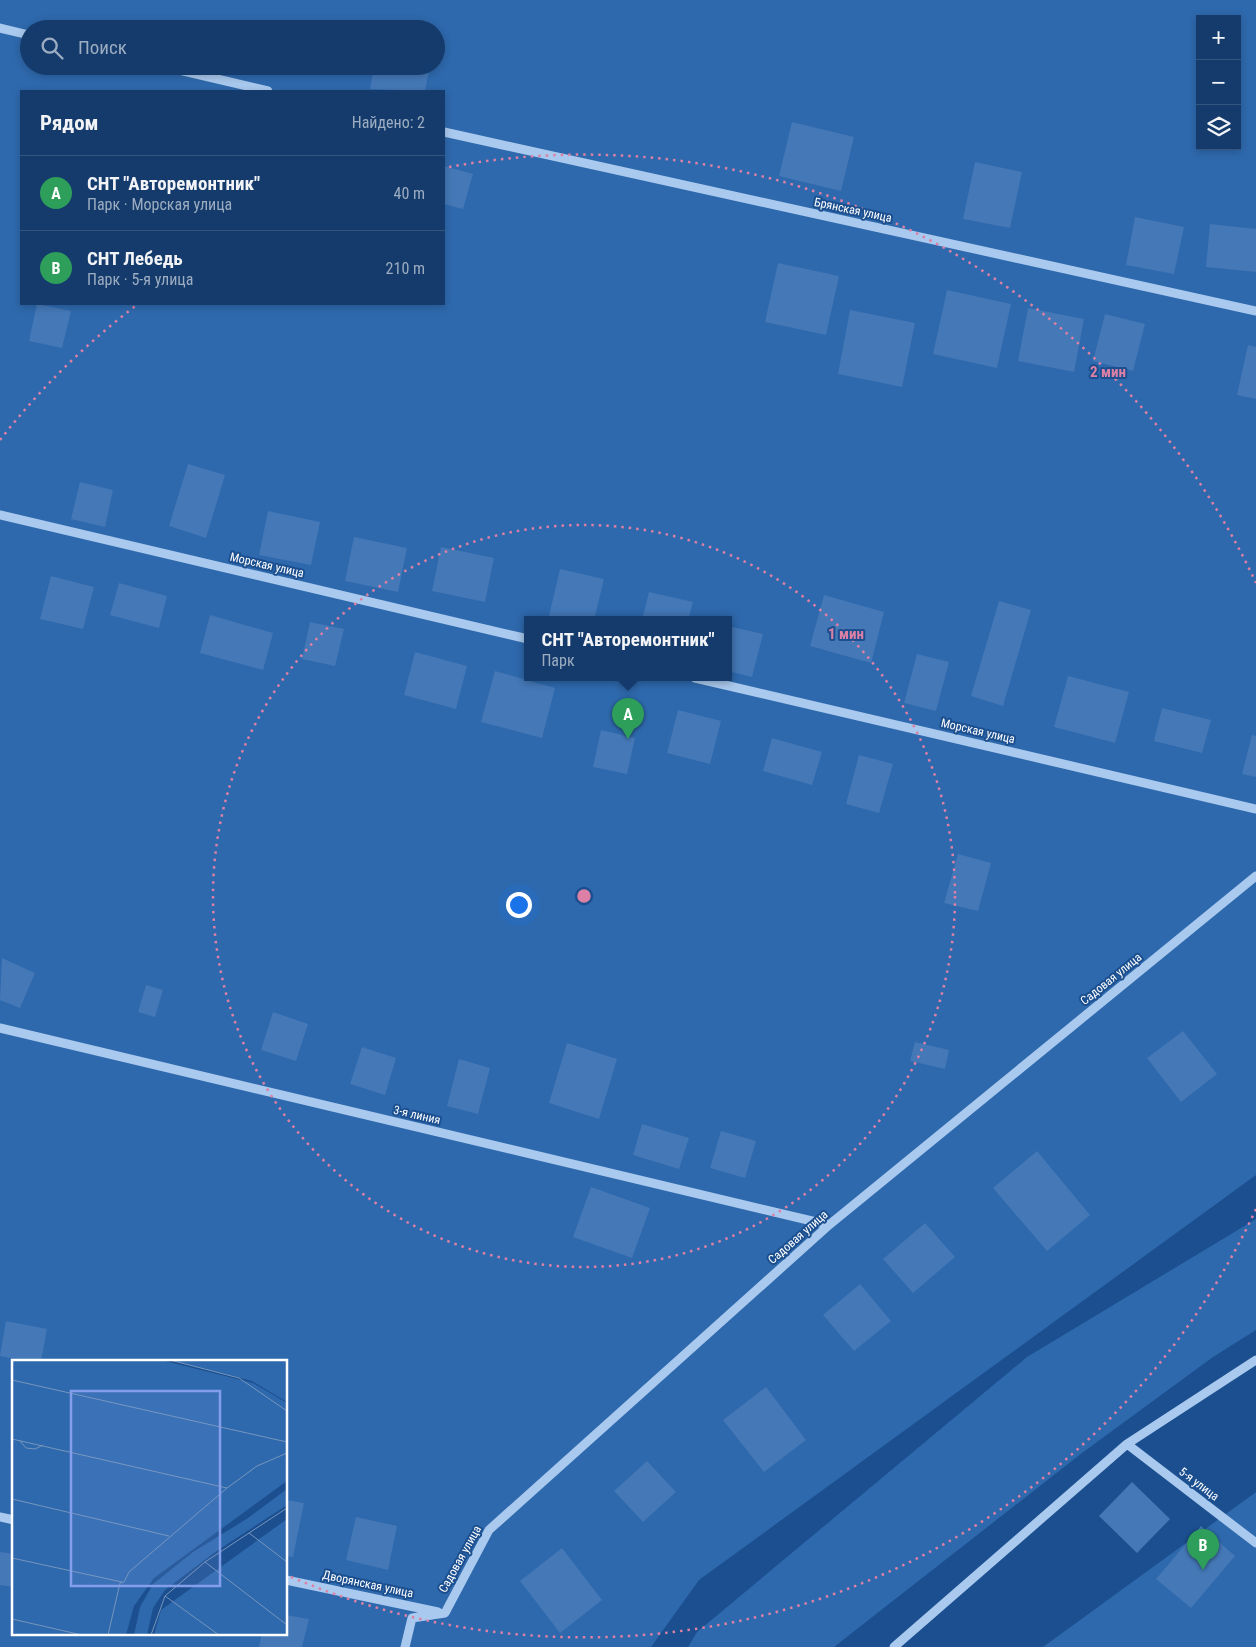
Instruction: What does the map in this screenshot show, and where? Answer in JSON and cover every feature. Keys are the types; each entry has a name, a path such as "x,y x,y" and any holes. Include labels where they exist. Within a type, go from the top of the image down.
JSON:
{"street":[{"path":"0,28 20,33"},
{"path":"200,75 264,90"},
{"name":"Брянская улица","path":"445,132 1256,311"},
{"name":"Морская улица","path":"0,515 524,638"},
{"name":"Морская улица","path":"708,681 1256,809"},
{"name":"Садовая улица","path":"405,1647 412,1618 445,1613 489,1530 829,1225 1256,876"},
{"name":"3-я линия","path":"0,1028 829,1225"},
{"path":"894,1647 1127,1444 1256,1360"},
{"name":"5-я улица","path":"1127,1444 1256,1543"},
{"name":"Дворянская улица","path":"288,1580 445,1613"}],"shaded area":[{"path":"0,0 1256,0 1256,1175 699,1580 651,1647 0,1647"},
{"path":"1256,1219 1256,1330 1213,1357 1082,1453 834,1647 688,1647 697,1632 1027,1357"},
{"path":"1256,1492 1256,1647 1043,1647"}],"building":[{"path":"372,75 428,75 425,90 370,89"},
{"path":"792,122 854,137 841,191 779,176"},
{"path":"975,162 1022,172 1010,228 963,219"},
{"path":"445,166 473,174 463,209 445,204"},
{"path":"1135,217 1184,227 1174,274 1126,265"},
{"path":"1210,224 1256,229 1256,272 1206,267"},
{"path":"778,263 839,276 826,335 765,322"},
{"path":"947,290 1011,304 997,368 933,354"},
{"path":"37,305 71,311 62,348 29,341"},
{"path":"1028,308 1084,319 1074,372 1018,361"},
{"path":"850,310 915,323 902,387 838,374"},
{"path":"1105,314 1145,324 1133,371 1093,361"},
{"path":"1248,345 1256,347 1256,399 1237,395"},
{"path":"188,464 225,475 206,538 169,526"},
{"path":"80,482 113,490 105,527 71,519"},
{"path":"268,511 320,522 311,565 259,555"},
{"path":"354,537 407,548 398,592 345,581"},
{"path":"441,547 494,558 485,602 432,591"},
{"path":"560,569 604,579 595,616 549,616"},
{"path":"51,576 94,587 83,629 40,619"},
{"path":"119,583 167,596 159,628 110,615"},
{"path":"649,592 693,602 689,616 643,616"},
{"path":"824,595 884,612 871,663 810,646"},
{"path":"999,601 1031,610 1003,706 971,696"},
{"path":"210,615 273,633 263,670 200,653"},
{"path":"310,622 344,629 335,666 302,659"},
{"path":"732,627 763,634 752,677 732,672"},
{"path":"415,652 467,666 456,709 404,695"},
{"path":"917,654 949,662 936,711 904,703"},
{"path":"495,671 524,679 524,681 555,688 542,738 481,722"},
{"path":"1068,676 1129,692 1115,743 1054,727"},
{"path":"1162,708 1211,720 1202,753 1154,741"},
{"path":"678,710 721,721 710,764 667,753"},
{"path":"601,730 635,738 627,774 593,767"},
{"path":"1252,735 1256,736 1256,777 1242,774"},
{"path":"772,738 822,752 812,785 763,771"},
{"path":"859,755 893,764 879,813 846,804"},
{"path":"958,854 991,863 978,911 944,903"},
{"path":"2,958 35,973 20,1008 0,1000"},
{"path":"146,985 163,990 155,1017 138,1012"},
{"path":"273,1012 308,1024 296,1061 261,1050"},
{"path":"1183,1031 1217,1074 1181,1102 1147,1058"},
{"path":"915,1042 949,1050 945,1069 910,1061"},
{"path":"567,1043 617,1059 599,1119 549,1103"},
{"path":"362,1047 396,1058 385,1095 350,1084"},
{"path":"459,1059 490,1068 478,1114 447,1106"},
{"path":"642,1124 689,1138 679,1169 633,1155"},
{"path":"721,1131 756,1141 745,1178 710,1168"},
{"path":"1037,1151 1090,1215 1047,1251 993,1188"},
{"path":"591,1187 650,1208 632,1258 573,1237"},
{"path":"925,1223 955,1257 913,1293 883,1259"},
{"path":"860,1284 891,1321 854,1351 823,1315"},
{"path":"6,1321 47,1329 41,1360 19,1360 0,1356"},
{"path":"766,1387 806,1440 764,1472 723,1420"},
{"path":"647,1461 676,1492 643,1522 614,1491"},
{"path":"1132,1482 1170,1519 1137,1553 1099,1516"},
{"path":"288,1500 304,1503 293,1557 288,1556"},
{"path":"356,1517 397,1526 388,1570 346,1560"},
{"path":"1201,1526 1235,1556 1191,1608 1156,1579"},
{"path":"562,1548 602,1600 560,1633 520,1581"},
{"path":"0,1552 12,1554 12,1587 0,1585"},
{"path":"288,1615 309,1619 302,1647 259,1647 262,1634 288,1634"}],"place":[{"name":"СНТ \"Авторемонтник\"","path":"628,739"},
{"name":"СНТ Лебедь","path":"1203,1570"}]}
